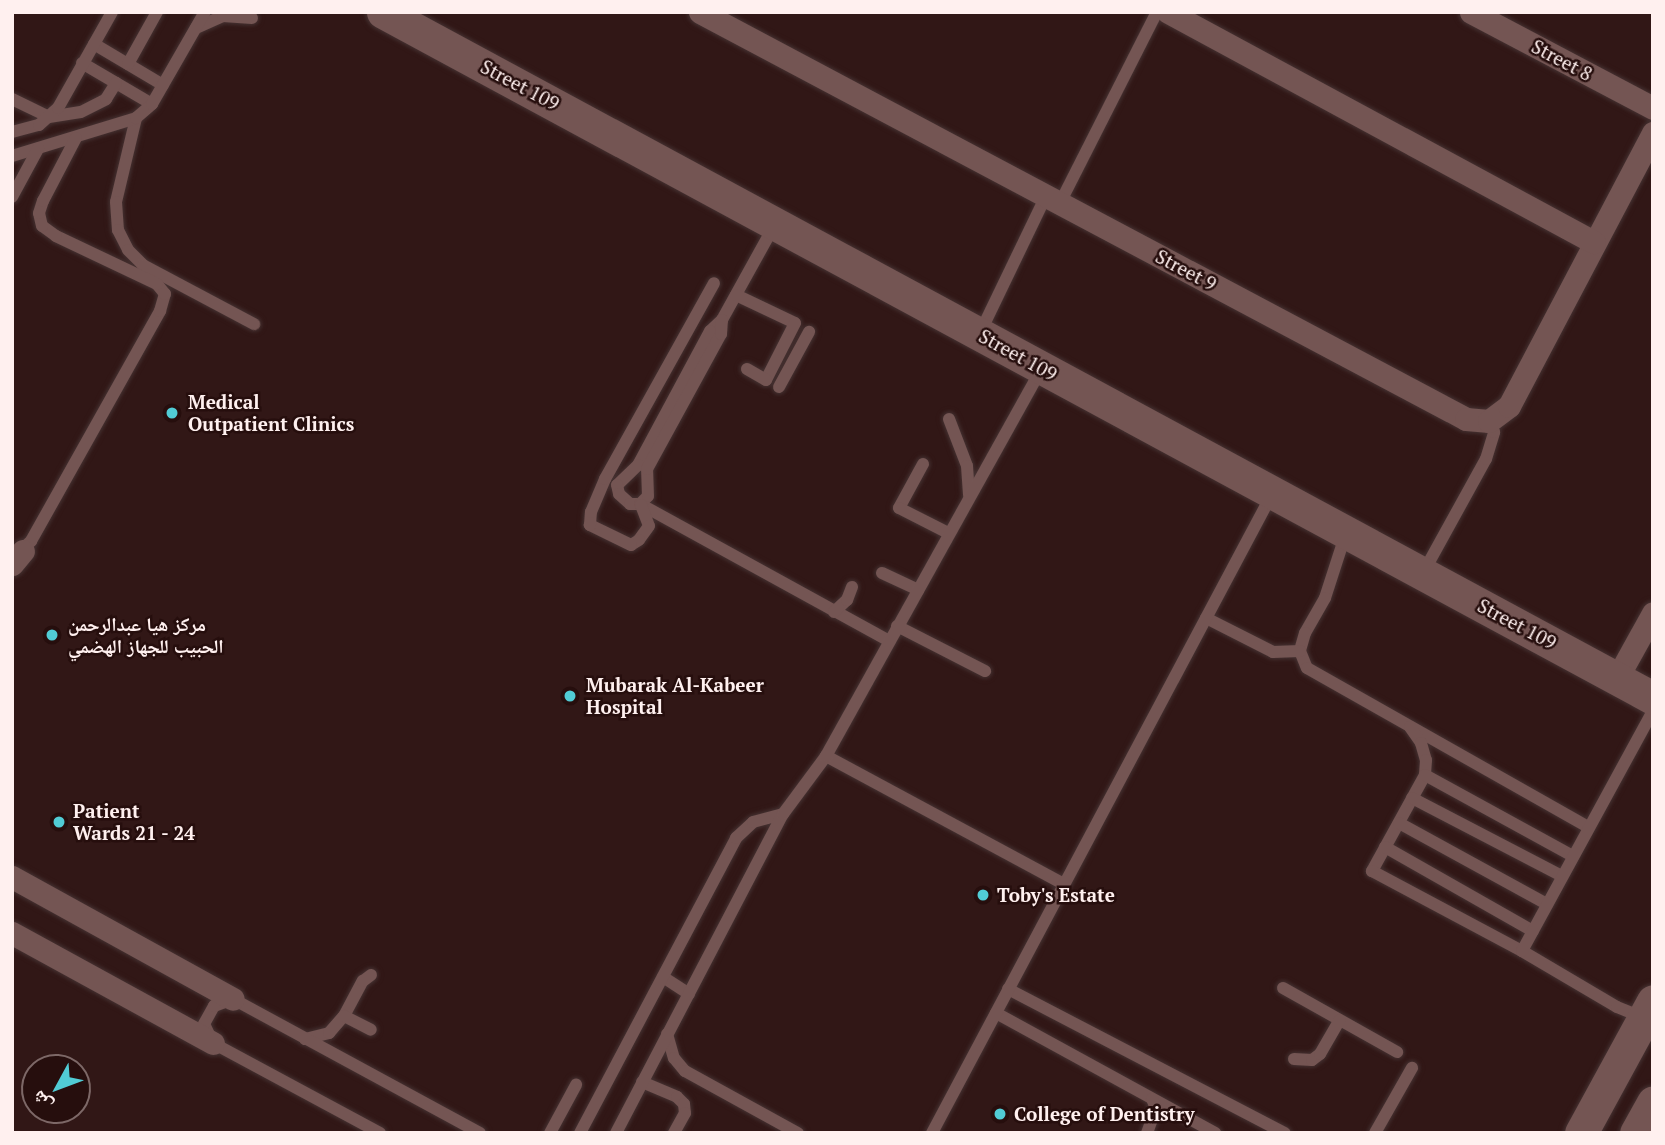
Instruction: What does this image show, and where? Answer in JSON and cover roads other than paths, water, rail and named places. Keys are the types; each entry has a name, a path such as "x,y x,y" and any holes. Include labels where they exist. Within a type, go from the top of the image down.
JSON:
{"street":[{"name":"Street 109","path":"383,12 1653,698"},
{"name":"Street 9","path":"701,12 1466,419 1489,421"},
{"path":"1168,12 1594,242"},
{"name":"Street 8","path":"1471,12 1653,108"},
{"path":"1489,421 1509,406 1653,133"},
{"path":"1617,678 1653,613"},
{"path":"12,877 233,999"},
{"path":"12,933 213,1043"},
{"path":"1581,1133 1648,1009"},
{"path":"1636,1133 1653,1102"}],"lane":[{"path":"12,132 39,125 58,108 112,12"},
{"path":"128,64 158,12"},
{"path":"12,156 136,118 152,104 205,12"},
{"path":"980,334 1157,12"},
{"path":"196,28 223,16 252,18"},
{"path":"94,44 163,85"},
{"path":"82,63 152,104"},
{"path":"12,99 48,117 81,111 106,99 116,83"},
{"path":"136,118 116,202 118,230 128,250 143,265 254,324"},
{"path":"16,556 160,311 165,295 157,284 56,236 42,226 39,213 43,201 76,138"},
{"path":"12,197 38,149"},
{"path":"776,223 722,320 710,331 638,465 617,485 619,494 630,504 640,504 889,641"},
{"path":"640,504 649,526 639,540 631,545 590,525 591,512 605,479 714,283"},
{"path":"736,295 795,323 766,380 747,369"},
{"path":"640,504 648,496 647,469 721,334 722,320"},
{"path":"779,387 809,332"},
{"path":"616,1133 783,814 826,756 1041,368"},
{"path":"949,419 967,466 969,495"},
{"path":"1423,573 1486,459 1494,432 1489,421"},
{"path":"923,464 899,508 948,533"},
{"path":"932,1133 1272,494"},
{"path":"1346,531 1325,598 1305,633 1300,651 1307,668 1588,827"},
{"path":"882,573 918,590"},
{"path":"834,612 846,600 852,587"},
{"path":"1206,618 1273,652 1300,651"},
{"path":"897,626 985,671"},
{"path":"1522,951 1653,711"},
{"path":"1410,727 1421,743 1426,760 1425,775 1372,871 1522,951 1617,1007 1648,1009"},
{"path":"826,756 1064,884"},
{"path":"1425,775 1573,856"},
{"path":"1412,799 1562,876"},
{"path":"580,1133 740,832 753,822 783,814"},
{"path":"1399,823 1547,904"},
{"path":"1385,847 1533,931"},
{"path":"305,1039 328,1033 344,1016 363,981 371,975"},
{"path":"663,977 689,994"},
{"path":"1283,988 1397,1052"},
{"path":"1008,989 1285,1133"},
{"path":"380,1133 213,1043 204,1024 214,1006 233,999 480,1133"},
{"path":"996,1013 1215,1133"},
{"path":"344,1016 370,1030"},
{"path":"1294,1059 1312,1060 1320,1054 1340,1020"},
{"path":"667,1034 674,1058 685,1071 797,1133"},
{"path":"1376,1133 1412,1068"},
{"path":"642,1082 677,1097 684,1104 685,1113 674,1133"},
{"path":"551,1133 576,1085"},
{"path":"1147,1133 1156,1108 1152,1099"}],"place":[{"name":"Medical Outpatient Clinics","path":"172,413"},
{"name":"مركز هيا عبدالرحمن الحبيب للجهاز الهضمي","path":"52,635"},
{"name":"Mubarak Al-Kabeer Hospital","path":"570,696"},
{"name":"Patient Wards 21 - 24","path":"59,822"},
{"name":"Toby's Estate","path":"983,895"},
{"name":"College of Dentistry","path":"1000,1114"}]}
